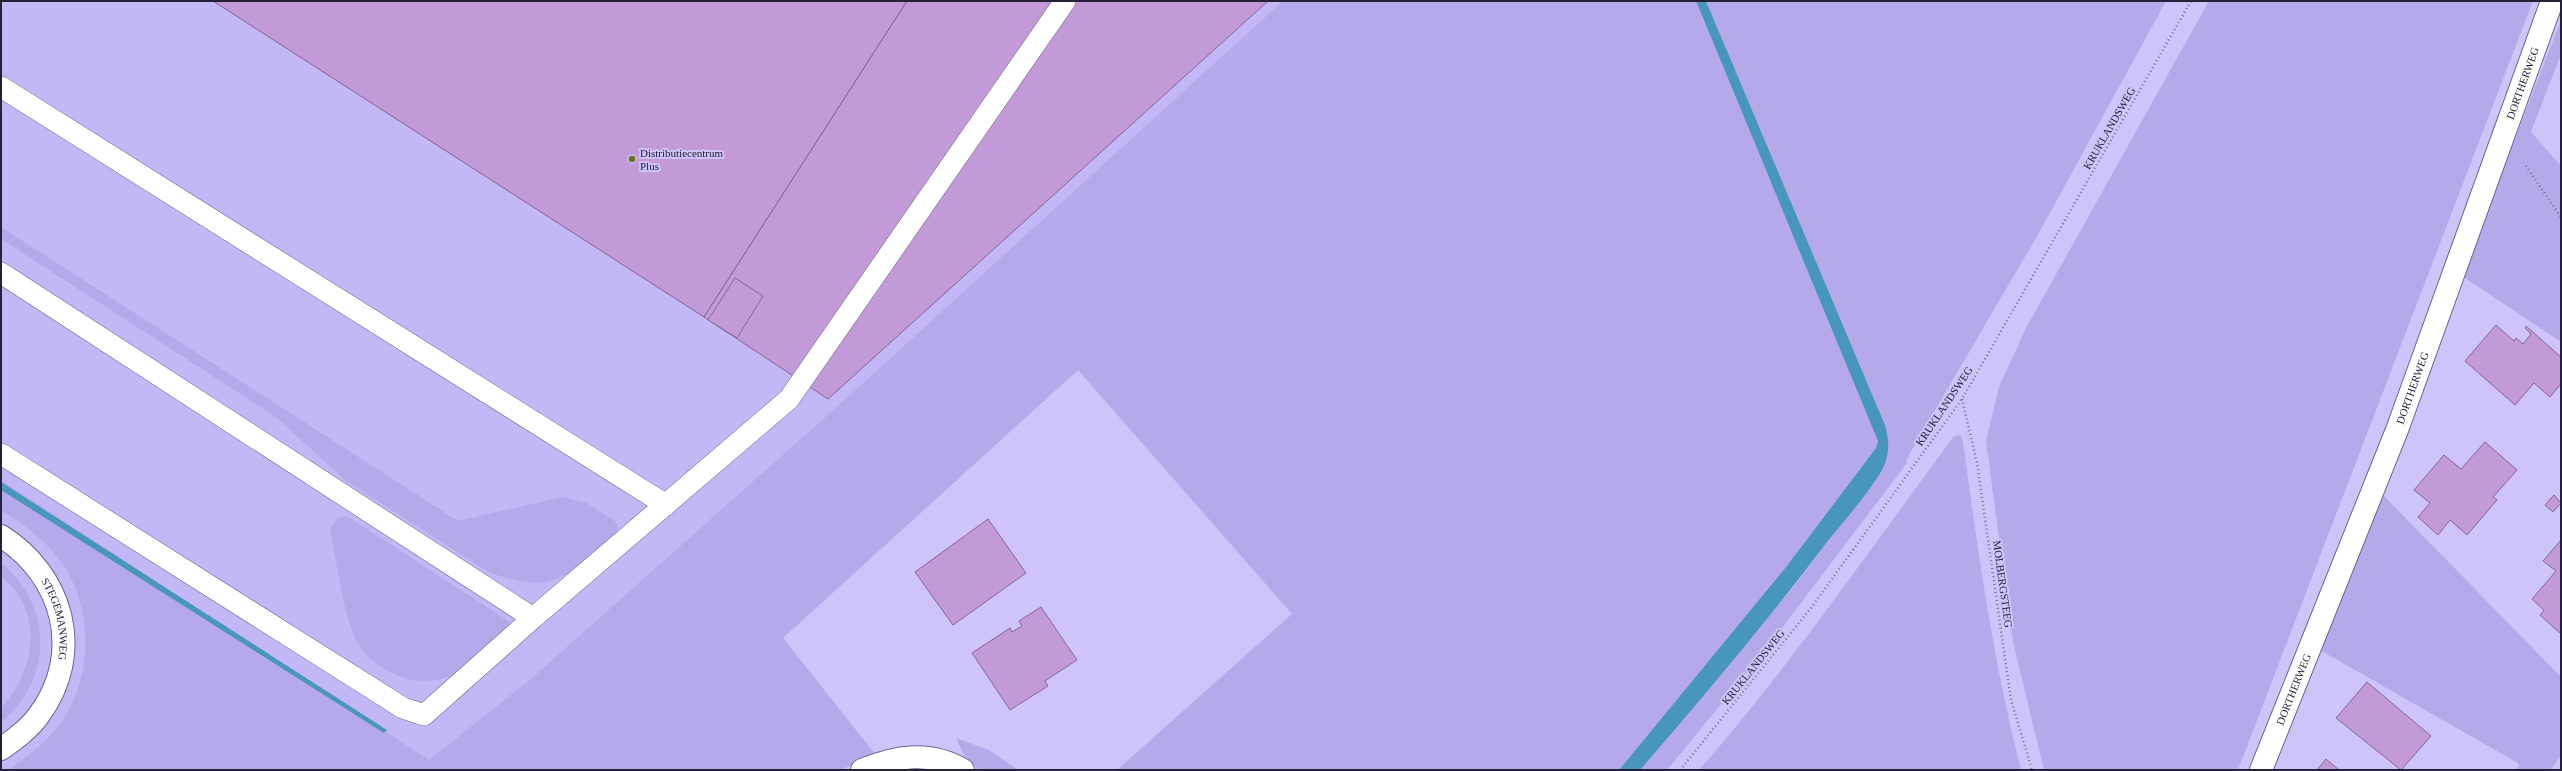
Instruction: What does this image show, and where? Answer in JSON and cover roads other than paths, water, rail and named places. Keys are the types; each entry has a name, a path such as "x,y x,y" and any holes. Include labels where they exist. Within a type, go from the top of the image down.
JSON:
{"street":[{"name":"DORTHERWEG","path":"2261,770 2397,430 2552,1"},
{"name":"STEGEMANWEG","path":"1,536 26,554 42,573 54,594 62,618 64,642 61,668 52,692 40,715 23,733 1,749"},
{"path":"862,770 882,762 918,756 936,758 963,770"}],"lane":[{"path":"1,454 403,708 424,715 534,618 789,399 1065,1"},
{"path":"1,87 666,505"},
{"path":"1,273 534,618"}],"water":[{"path":"1696,1 1706,1 1885,425 1888,450 1884,466 1864,496 1780,603 1711,687 1640,770 1619,770 1786,567 1876,448 1878,441"},
{"path":"1,482 387,730 384,733 1,490"}],"place":[{"name":"Distributiecentrum Plus","path":"632,159"}]}
